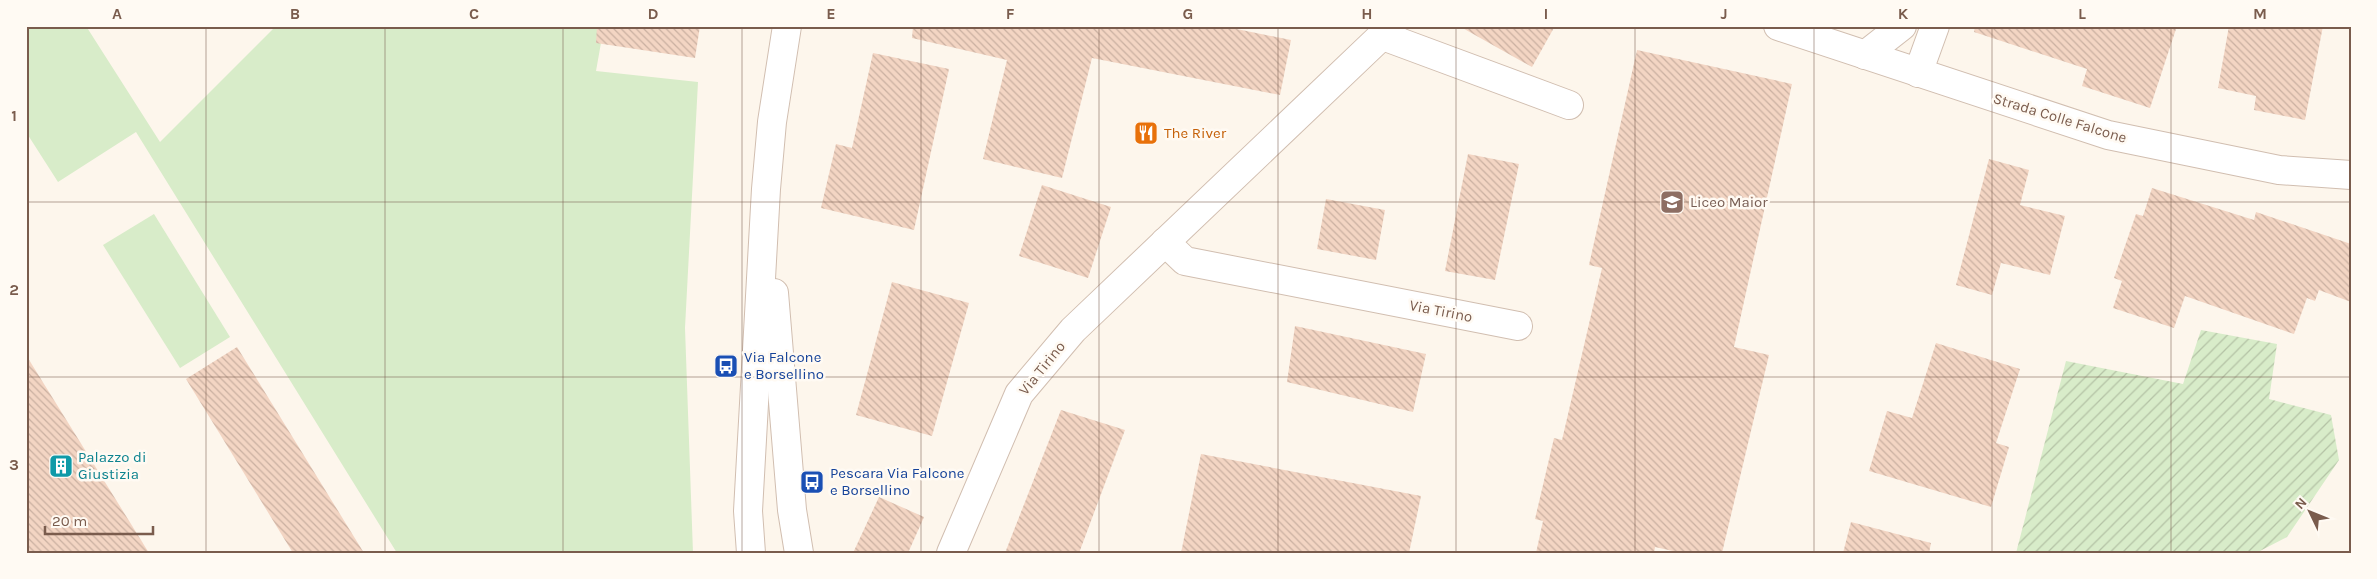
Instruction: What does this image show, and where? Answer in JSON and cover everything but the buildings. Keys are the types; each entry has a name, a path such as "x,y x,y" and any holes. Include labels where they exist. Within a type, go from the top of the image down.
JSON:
{"street":[{"path":"751,553 748,511 766,189 772,122 787,26"},
{"name":"Strada Colle Falcone","path":"1778,26 2108,135 2280,170 2351,175"},
{"path":"1865,55 1902,26"},
{"path":"1918,73 1935,26"},
{"name":"Via Tirino","path":"952,553 1020,394 1073,330 1388,31 1569,105"},
{"path":"766,189 792,510 799,553"},
{"name":"Via Tirino","path":"1165,242 1184,261 1518,326"}],"green space":[{"path":"26,26 86,26 160,142 276,26 604,26 596,71 698,82 685,328 693,553 397,553 136,132 58,182 26,132"},
{"path":"154,214 230,337 180,368 103,245"},
{"path":"2201,330 2277,344 2269,399 2331,415 2339,460 2287,537 2256,553 2016,553 2066,361 2183,384"}],"place":[{"name":"The River","path":"1146,133"},
{"name":"Liceo Maior","path":"1672,202"},
{"name":"Via Falcone e Borsellino","path":"726,366"},
{"name":"Palazzo di Giustizia","path":"61,466"},
{"name":"Pescara Via Falcone e Borsellino","path":"812,482"}]}
